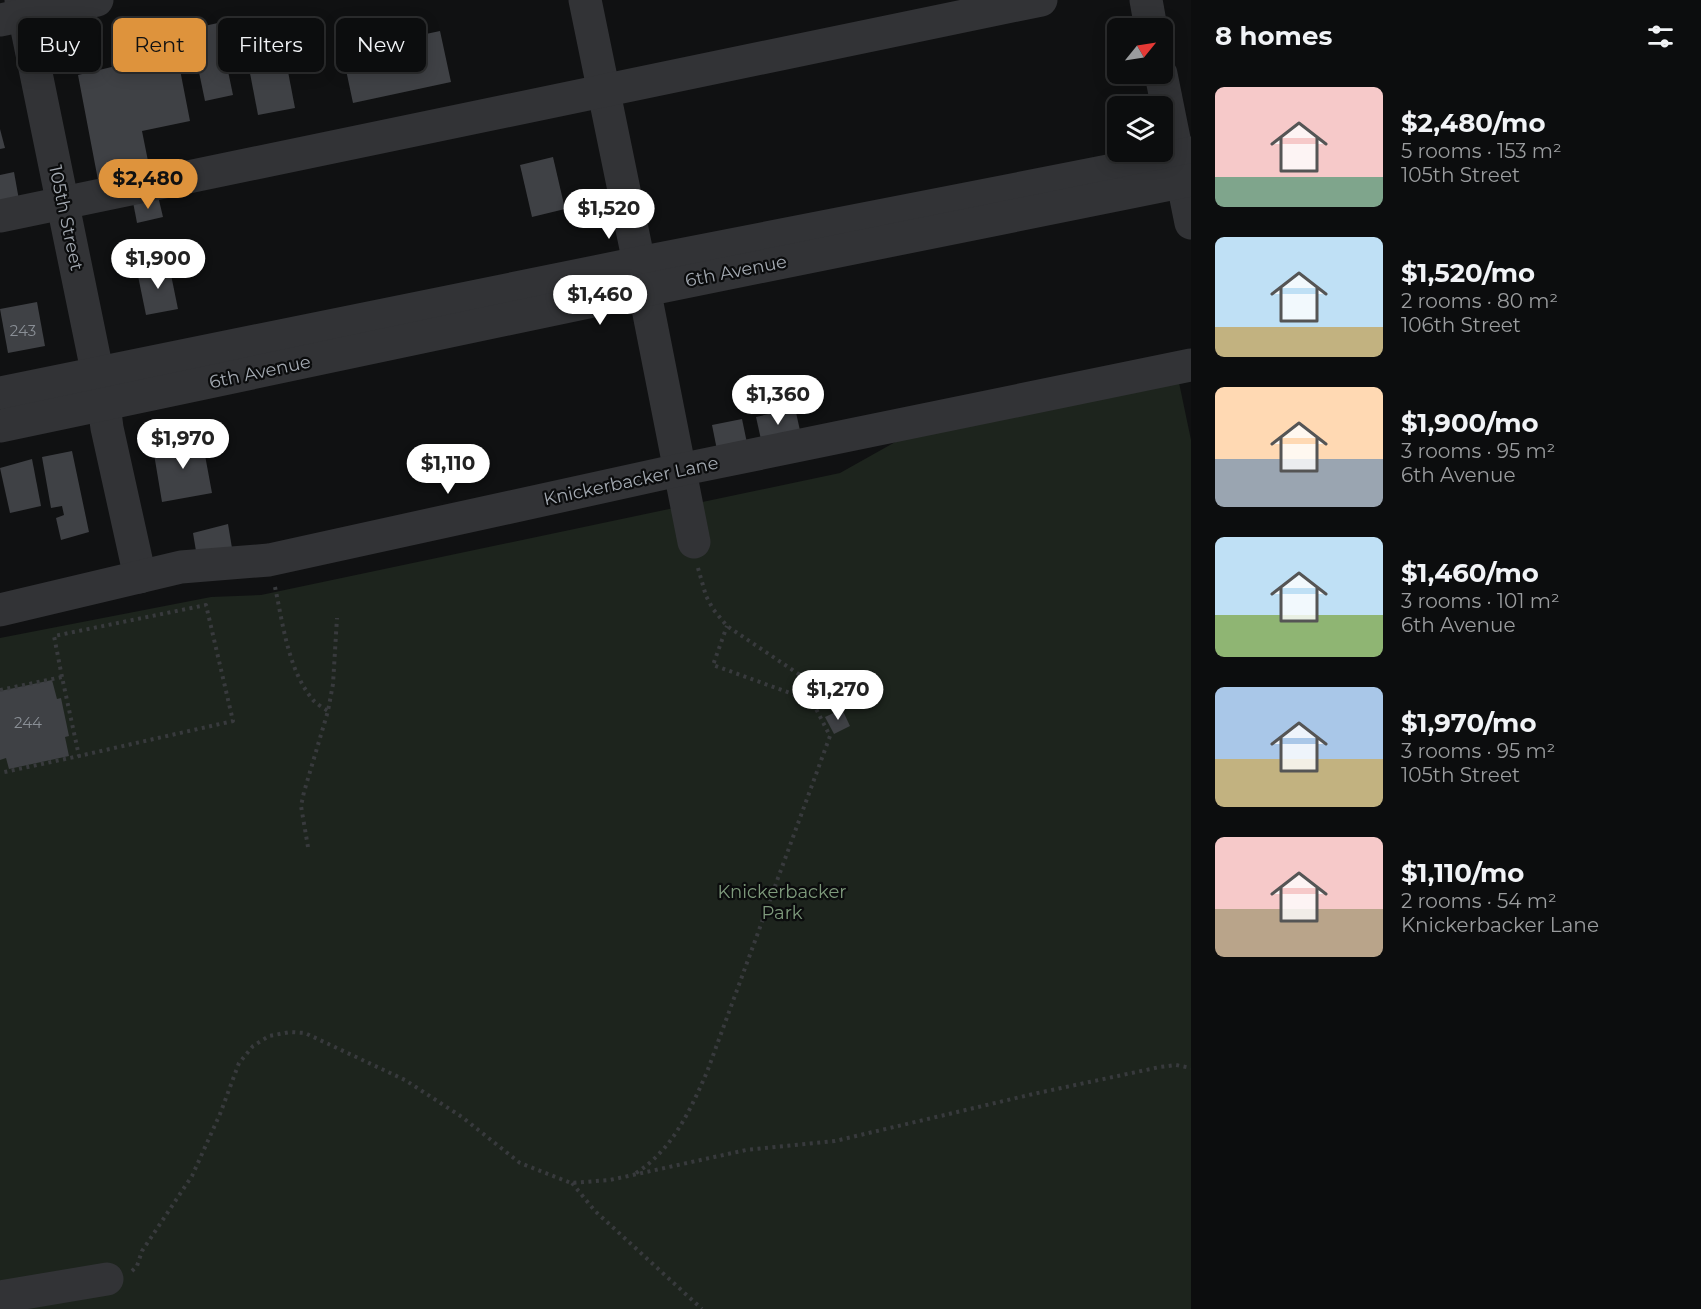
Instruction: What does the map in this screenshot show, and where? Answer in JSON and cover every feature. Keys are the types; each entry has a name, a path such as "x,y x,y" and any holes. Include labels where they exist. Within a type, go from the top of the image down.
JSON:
{"street":[{"path":"15,11 97,0"},
{"path":"585,0 642,276 693,542"},
{"path":"0,216 1041,0"},
{"path":"1146,0 1149,18"},
{"name":"105th Street","path":"15,11 63,203 107,428 140,577"},
{"path":"1164,84 1186,168 1191,223"},
{"name":"6th Avenue","path":"0,393 97,372 642,276 1186,168"},
{"name":"6th Avenue","path":"0,426 104,405 642,276"},
{"name":"Knickerbacker Lane","path":"0,610 180,567 269,560 679,470 1191,365"},
{"path":"0,1297 107,1279"}],"path":[{"path":"693,542 700,581 713,609 727,626 818,687 812,701"},
{"path":"269,560 297,673 313,700 328,711"},
{"path":"0,773 79,756 233,721 206,605 54,636 79,756"},
{"path":"308,847 301,806 328,711 333,684 337,618"},
{"path":"633,1175 648,1166 675,1134 690,1109 715,1054 830,736 812,701 713,664 727,626"},
{"path":"0,690 62,677"},
{"path":"107,1279 125,1277 137,1266 142,1251 192,1176 220,1114 239,1063 253,1046 269,1036 290,1032 305,1034 405,1080 462,1117 520,1162 571,1183 610,1180 746,1150 835,1141 1033,1094 1160,1067 1176,1065 1191,1068"},
{"path":"571,1183 595,1211 702,1309"}],"green space":[{"name":"Knickerbacker Park","path":"1177,373 1191,440 1191,1309 0,1309 0,638 211,597 261,595 840,473 922,427"}],"building":[{"path":"218,23 218,72 228,72 233,95 205,101 199,72 206,72 206,26"},
{"path":"440,31 451,82 353,103 346,72 426,72 426,34"},
{"path":"113,67 113,72 180,72 190,121 142,131 149,166 98,180 78,75 101,72 101,70"},
{"path":"250,72 288,72 295,108 258,115"},
{"path":"0,129 5,148 0,149"},
{"path":"553,157 565,209 532,217 520,165"},
{"path":"14,172 19,200 0,203 0,175"},
{"path":"158,196 163,217 137,223 133,202"},
{"path":"169,265 178,309 146,315 137,271"},
{"path":"37,302 45,346 8,353 0,309"},
{"path":"795,408 801,435 762,444 756,417"},
{"path":"742,419 747,443 717,450 712,425"},
{"path":"184,433 185,443 202,439 212,493 162,502 154,454 169,449 168,436"},
{"path":"72,451 89,532 61,540 56,518 64,515 62,506 51,508 42,457"},
{"path":"32,459 41,506 10,513 0,468"},
{"path":"228,524 233,554 198,563 193,533"},
{"path":"52,680 57,699 61,698 69,736 65,737 69,756 9,769 6,758 0,760 0,691"},
{"path":"842,709 850,726 834,734 825,717"}]}
